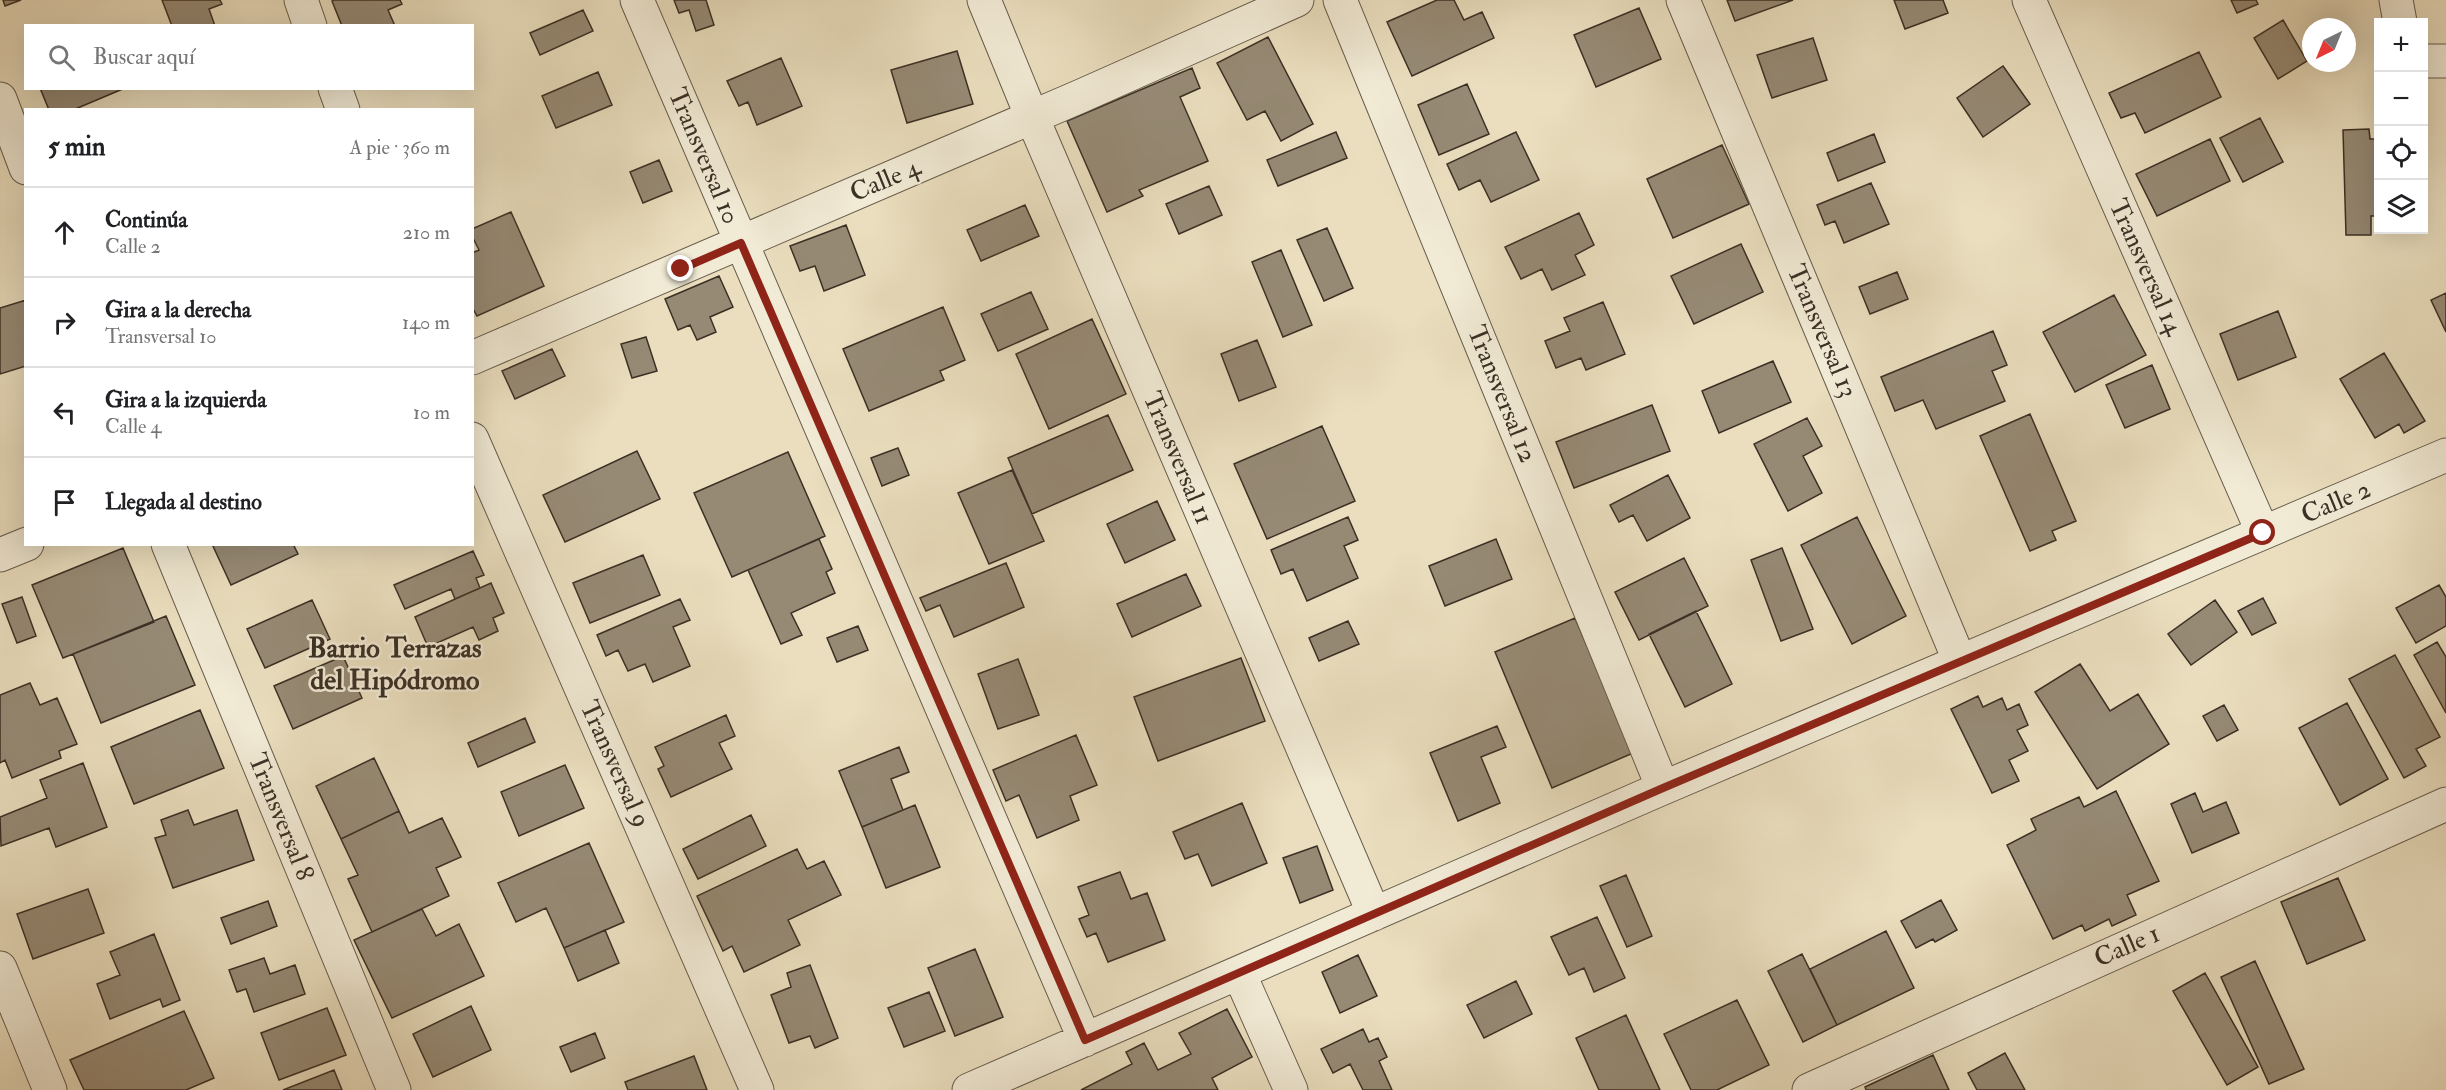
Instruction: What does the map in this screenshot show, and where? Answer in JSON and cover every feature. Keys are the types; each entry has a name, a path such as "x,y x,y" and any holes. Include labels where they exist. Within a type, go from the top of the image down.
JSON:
{"street":[{"path":"301,0 309,24"},
{"name":"Transversal 10","path":"637,0 1085,1040"},
{"name":"Transversal 11","path":"984,0 1374,914"},
{"name":"Calle 4","path":"474,357 1032,117 1297,0"},
{"name":"Transversal 12","path":"1340,0 1663,788"},
{"name":"Transversal 13","path":"1683,0 1960,662"},
{"name":"Transversal 14","path":"2029,0 2263,533"},
{"path":"2396,0 2399,18"},
{"path":"2428,61 2446,61"},
{"path":"336,90 342,108"},
{"path":"0,99 24,163"},
{"name":"Transversal 9","path":"474,444 757,1090"},
{"name":"Calle 2","path":"969,1090 1663,788 2446,455"},
{"path":"0,555 24,545"},
{"name":"Transversal 8","path":"169,546 394,1090"},
{"name":"Calle 1","path":"1809,1090 2446,804"},
{"path":"0,968 50,1090"},
{"path":"1239,973 1291,1090"}],"building":[{"path":"3,0 21,0 5,6"},
{"path":"162,0 220,0 222,4 209,9 214,24 171,24"},
{"path":"400,0 402,4 388,10 394,24 341,24 332,1"},
{"path":"674,0 706,0 714,25 696,31 689,10 679,13"},
{"path":"1437,0 1454,0 1464,20 1482,12 1494,38 1412,76 1387,22"},
{"path":"1727,0 1793,0 1735,21"},
{"path":"1894,0 1943,0 1948,13 1905,29"},
{"path":"2231,0 2256,0 2258,4 2237,13"},
{"path":"1639,8 1661,59 1596,87 1574,35"},
{"path":"583,10 593,31 540,55 530,33"},
{"path":"2283,20 2302,52 2302,64 2278,79 2254,38"},
{"path":"1268,37 1313,124 1281,141 1265,111 1247,120 1217,63"},
{"path":"1813,38 1827,80 1772,98 1757,55"},
{"path":"957,51 973,104 907,123 891,70"},
{"path":"2199,52 2221,97 2145,133 2135,113 2121,118 2109,93"},
{"path":"781,58 802,106 757,125 748,102 739,106 727,81"},
{"path":"2003,66 2030,104 1983,137 1957,98"},
{"path":"1192,68 1200,88 1180,97 1208,161 1139,190 1143,196 1107,212 1067,121"},
{"path":"598,72 612,105 556,128 542,96"},
{"path":"1467,84 1489,134 1439,155 1418,105"},
{"path":"41,90 120,90 78,108 48,108"},
{"path":"2260,118 2283,162 2243,182 2220,138"},
{"path":"2369,129 2370,139 2374,139 2374,216 2371,216 2371,235 2346,235 2343,130"},
{"path":"1336,132 1347,158 1278,186 1267,160"},
{"path":"1516,132 1539,180 1491,202 1480,180 1459,190 1447,164"},
{"path":"1874,134 1885,162 1838,181 1827,153"},
{"path":"2210,139 2230,181 2157,216 2136,174"},
{"path":"1722,145 1749,204 1673,238 1647,179"},
{"path":"659,160 672,191 643,203 630,172"},
{"path":"1871,183 1889,224 1844,243 1835,221 1825,225 1817,205"},
{"path":"1209,186 1222,215 1179,234 1166,204"},
{"path":"1025,205 1039,236 981,261 967,230"},
{"path":"511,212 544,286 477,316 474,311 474,252 479,250 474,240 474,228"},
{"path":"1579,213 1594,245 1575,255 1585,275 1552,290 1542,269 1521,279 1505,247"},
{"path":"846,225 865,275 824,291 815,266 800,271 790,246"},
{"path":"1327,228 1353,288 1324,301 1297,240"},
{"path":"1741,244 1763,292 1694,324 1671,276"},
{"path":"1281,250 1312,325 1283,337 1252,262"},
{"path":"1897,272 1908,299 1870,314 1859,287"},
{"path":"719,276 733,307 710,317 716,332 697,340 690,325 678,330 665,299"},
{"path":"1031,292 1048,329 998,351 981,314"},
{"path":"2446,293 2446,332 2431,300"},
{"path":"2114,295 2146,355 2075,392 2043,332"},
{"path":"24,301 24,367 0,374 0,308"},
{"path":"1603,302 1625,354 1586,370 1581,358 1556,368 1545,341 1570,331 1564,318"},
{"path":"943,307 965,360 940,371 944,380 869,411 843,349"},
{"path":"2278,311 2296,357 2238,380 2220,334"},
{"path":"1092,319 1126,394 1049,429 1016,354"},
{"path":"1993,331 2007,365 1992,371 2005,401 1936,429 1923,400 1895,411 1881,377"},
{"path":"646,337 657,371 632,378 621,344"},
{"path":"1257,340 1276,387 1239,401 1221,354"},
{"path":"552,349 565,376 515,399 502,371"},
{"path":"2384,353 2425,421 2404,433 2399,424 2375,438 2340,379"},
{"path":"1773,361 1791,402 1719,433 1702,391"},
{"path":"2152,365 2170,409 2125,428 2106,385"},
{"path":"1652,405 1670,451 1574,488 1556,442"},
{"path":"2030,414 2076,521 2052,531 2056,540 2030,551 1980,436"},
{"path":"1108,415 1133,470 1032,514 1008,458"},
{"path":"1807,418 1822,446 1803,456 1822,493 1788,511 1754,444"},
{"path":"1322,426 1355,501 1267,539 1234,464"},
{"path":"898,448 909,475 882,486 871,458"},
{"path":"637,451 660,499 565,542 543,495"},
{"path":"788,452 825,536 732,577 694,493"},
{"path":"1012,470 1044,541 989,564 958,493"},
{"path":"1668,475 1690,518 1647,541 1633,515 1619,522 1610,505"},
{"path":"1157,501 1175,540 1125,563 1107,524"},
{"path":"1348,517 1358,540 1344,546 1358,578 1307,601 1293,569 1281,574 1271,550"},
{"path":"1857,517 1906,616 1852,644 1801,545"},
{"path":"819,539 832,569 826,572 835,593 791,613 802,635 781,644 748,570"},
{"path":"1496,539 1512,579 1445,606 1429,566"},
{"path":"213,546 294,546 298,554 231,585"},
{"path":"123,548 154,622 63,658 32,585"},
{"path":"1782,548 1813,629 1781,641 1751,560"},
{"path":"473,551 484,575 476,578 480,588 455,599 451,589 405,609 394,585"},
{"path":"643,555 660,595 590,623 573,583"},
{"path":"1684,558 1708,606 1639,640 1615,592"},
{"path":"1006,563 1024,607 954,637 940,605 926,611 920,598"},
{"path":"1186,574 1201,606 1132,637 1117,604"},
{"path":"491,583 504,613 493,618 498,631 479,640 473,627 428,647 415,617"},
{"path":"2439,585 2446,597 2446,626 2416,643 2396,608"},
{"path":"22,597 36,636 17,643 2,604"},
{"path":"2263,598 2276,623 2252,635 2238,611"},
{"path":"680,599 690,620 673,627 690,666 653,682 645,664 628,671 618,650 606,656 597,635"},
{"path":"312,600 330,639 265,668 247,629"},
{"path":"2215,600 2237,632 2191,665 2168,634"},
{"path":"1696,611 1732,684 1685,707 1649,634"},
{"path":"166,616 195,685 101,723 73,654"},
{"path":"1575,618 1633,753 1552,788 1495,652"},
{"path":"1348,621 1359,644 1319,661 1309,638"},
{"path":"858,626 868,650 837,662 827,638"},
{"path":"2437,642 2446,657 2446,713 2414,655"},
{"path":"2395,655 2440,737 2416,749 2426,766 2404,778 2349,679"},
{"path":"343,656 362,698 293,729 274,686"},
{"path":"1241,658 1265,721 1158,761 1134,697"},
{"path":"1018,659 1039,715 998,729 978,674"},
{"path":"2080,664 2110,711 2138,694 2169,744 2097,789 2035,692"},
{"path":"30,683 40,705 57,698 77,744 59,751 61,758 12,778 5,760 0,763 0,695"},
{"path":"1978,696 1983,707 2002,698 2007,710 2019,704 2028,725 2017,730 2028,751 2009,760 2019,781 1992,793 1951,709"},
{"path":"2347,703 2388,779 2340,805 2299,728"},
{"path":"2224,705 2238,730 2217,741 2203,716"},
{"path":"200,710 224,768 134,804 111,747"},
{"path":"726,715 735,736 719,743 732,769 671,797 658,769 664,766 655,747"},
{"path":"525,718 535,742 478,767 468,743"},
{"path":"1497,726 1506,747 1481,757 1500,803 1458,821 1430,753"},
{"path":"1076,735 1097,785 1070,796 1079,820 1037,838 1019,795 1006,801 993,770"},
{"path":"899,747 909,772 891,779 903,810 862,827 839,771"},
{"path":"374,758 399,811 341,839 316,786"},
{"path":"83,763 107,827 56,847 49,828 1,846 0,817 47,798 40,780"},
{"path":"565,765 584,808 519,836 501,792"},
{"path":"2116,791 2159,881 2127,895 2136,915 2112,926 2109,919 2085,931 2082,925 2053,939 2007,845 2036,830 2031,819 2079,797 2084,807"},
{"path":"2195,793 2203,812 2226,802 2239,833 2192,853 2171,804"},
{"path":"1242,803 1267,863 1212,886 1198,854 1185,859 1173,832"},
{"path":"915,805 940,867 886,888 862,827"},
{"path":"188,810 194,825 237,810 254,860 173,888 155,838 166,835 161,820"},
{"path":"399,811 409,833 442,818 461,857 436,868 449,896 372,932 348,879 358,875 341,839"},
{"path":"751,815 766,846 698,879 683,849"},
{"path":"589,843 624,922 564,948 546,908 516,922 498,883"},
{"path":"1317,846 1333,890 1300,903 1283,858"},
{"path":"797,849 807,869 824,861 841,895 788,920 800,945 744,972 732,946 723,951 697,896"},
{"path":"1120,872 1131,899 1147,893 1165,940 1108,962 1096,933 1087,937 1079,919 1089,915 1078,887"},
{"path":"1626,875 1652,936 1627,947 1600,886"},
{"path":"2338,878 2365,940 2307,964 2281,902"},
{"path":"88,889 104,933 33,959 17,914"},
{"path":"1941,900 1957,930 1935,942 1933,939 1916,948 1901,921"},
{"path":"268,901 277,926 231,944 221,918"},
{"path":"422,909 436,936 459,924 484,976 392,1018 354,940"},
{"path":"1597,917 1625,978 1594,992 1584,968 1569,975 1551,937"},
{"path":"605,930 619,963 578,981 564,948"},
{"path":"1886,931 1914,988 1837,1025 1810,969"},
{"path":"154,934 180,1000 163,1007 160,999 110,1019 97,984 120,975 110,952"},
{"path":"975,949 1003,1017 955,1036 928,968"},
{"path":"1802,954 1837,1025 1803,1042 1768,971"},
{"path":"1358,955 1377,996 1340,1013 1322,972"},
{"path":"264,958 270,974 295,965 305,994 254,1012 246,989 237,992 229,970"},
{"path":"2255,961 2304,1069 2269,1084 2221,977"},
{"path":"810,965 838,1038 815,1048 810,1036 789,1043 771,995 791,987 787,973"},
{"path":"2205,973 2258,1067 2227,1085 2173,991"},
{"path":"1516,981 1532,1014 1484,1038 1467,1005"},
{"path":"929,992 945,1031 904,1047 888,1008"},
{"path":"1737,1000 1769,1065 1717,1090 1691,1090 1664,1034"},
{"path":"471,1006 491,1050 433,1077 413,1034"},
{"path":"327,1008 346,1055 279,1080 261,1033"},
{"path":"1227,1009 1252,1057 1212,1078 1218,1090 1081,1090 1132,1064 1126,1052 1144,1043 1158,1070 1191,1054 1179,1033"},
{"path":"184,1011 214,1078 186,1090 84,1090 70,1060"},
{"path":"1626,1015 1660,1090 1599,1090 1576,1038"},
{"path":"1363,1029 1369,1042 1378,1038 1387,1057 1379,1061 1392,1090 1363,1090 1350,1064 1333,1073 1321,1049"},
{"path":"595,1033 605,1058 571,1072 560,1047"},
{"path":"2005,1053 2025,1090 1977,1090 1968,1073"},
{"path":"1933,1055 1949,1090 1866,1090 1865,1087"},
{"path":"694,1056 707,1090 628,1090 625,1082"},
{"path":"334,1070 342,1090 283,1090"}],"district":[{"name":"Barrio Terrazas del Hipódromo","path":"395,664"}],"route":[{"path":"681,269 741,243 1085,1040 1663,788 2263,533"}]}
